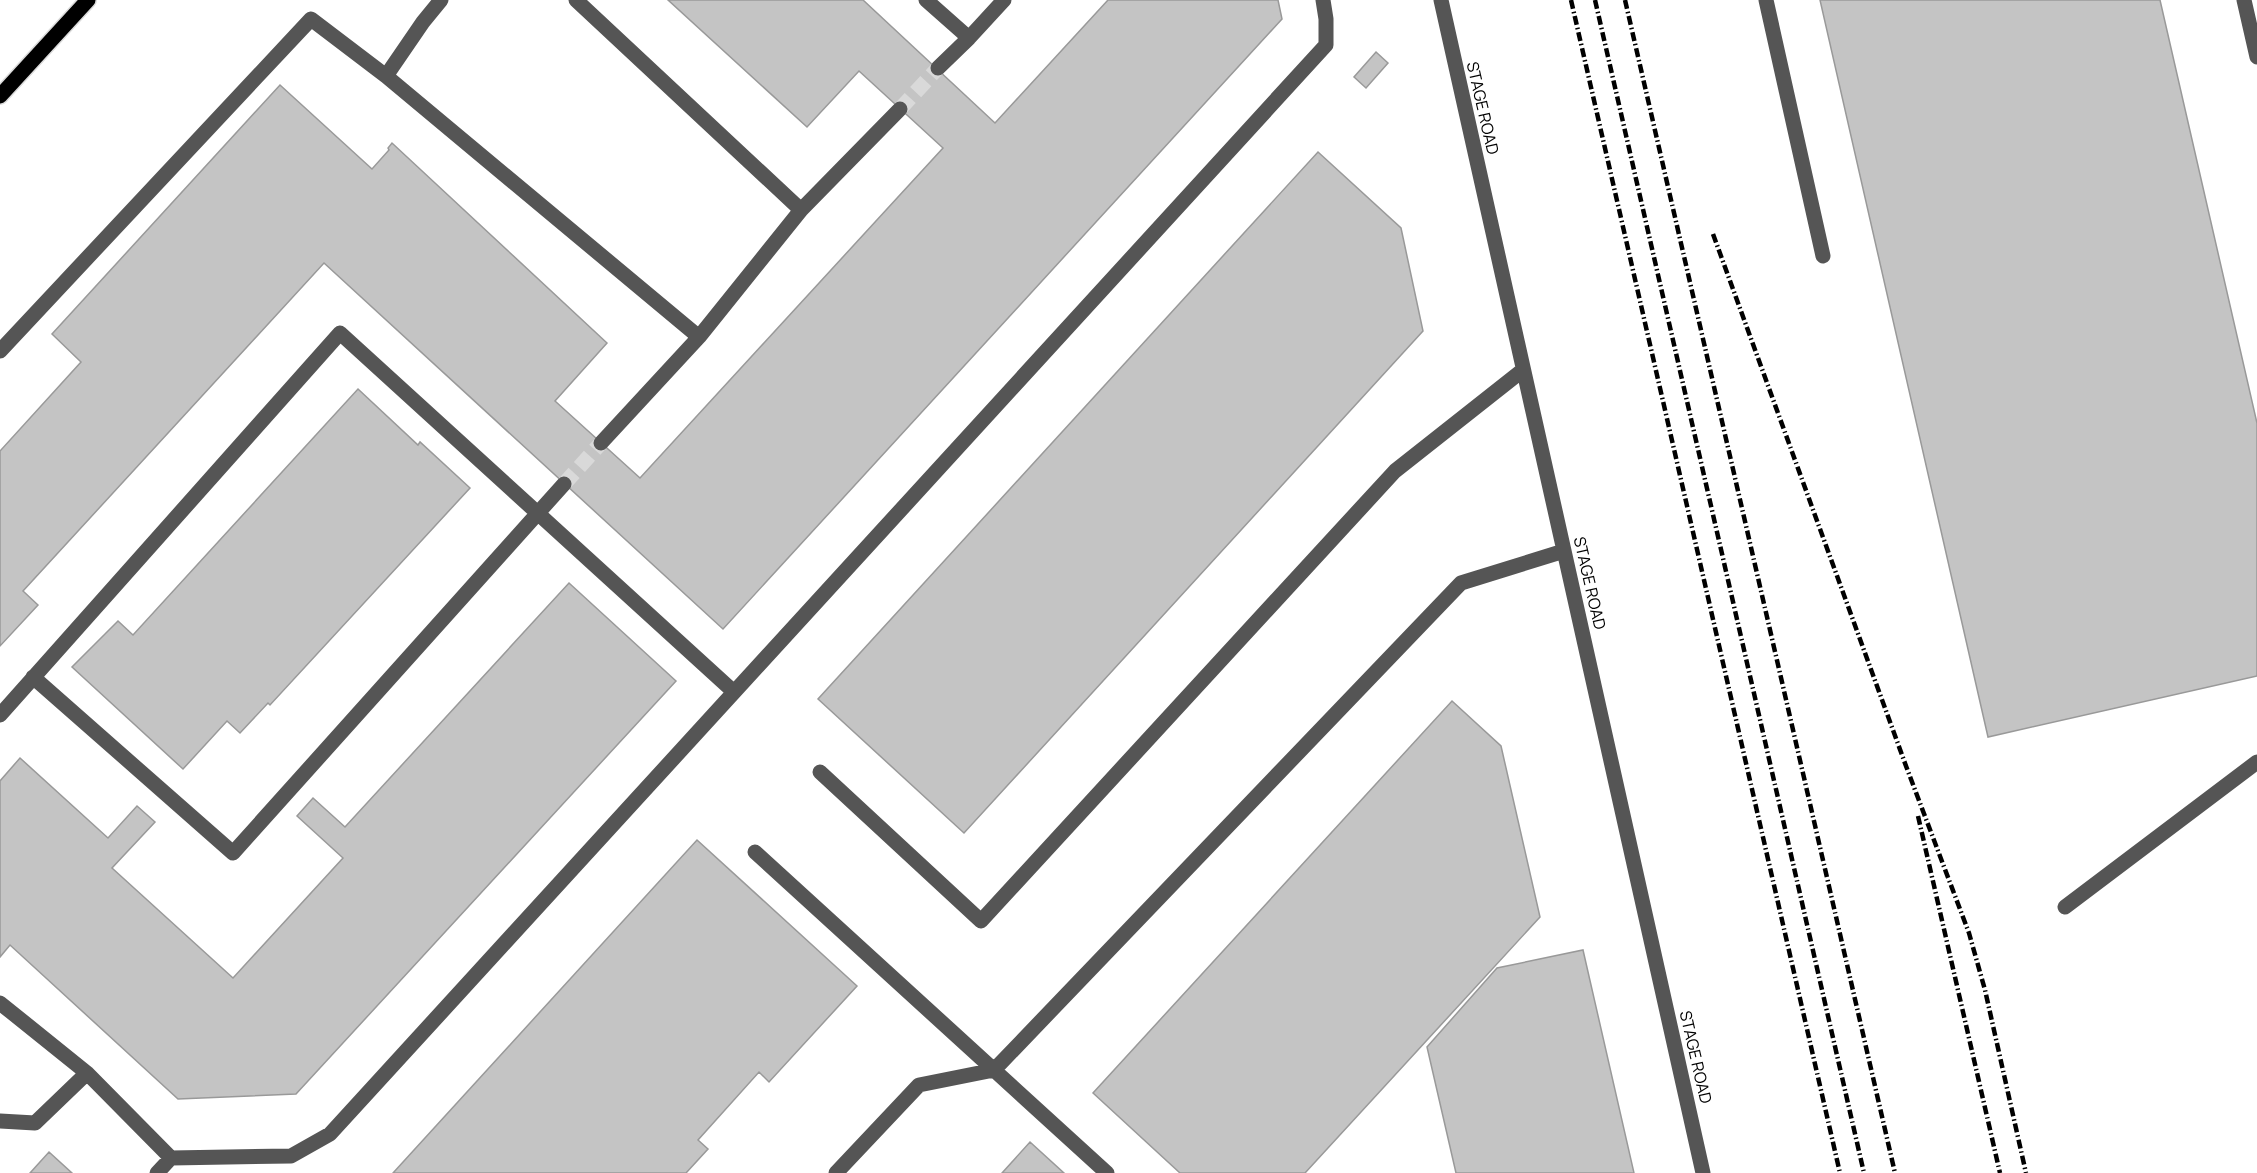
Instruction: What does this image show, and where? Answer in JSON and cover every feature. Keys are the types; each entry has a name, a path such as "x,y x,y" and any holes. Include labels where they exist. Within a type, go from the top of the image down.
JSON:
{"main road":[{"path":"0,96 88,0"}],"street":[{"path":"386,75 441,0"},
{"path":"576,0 801,210"},
{"path":"926,0 969,38"},
{"path":"938,68 1004,0"},
{"path":"157,1173 171,1158 291,1156 330,1134 1326,45 1323,0"},
{"name":"STAGE ROAD","path":"1441,0 1703,1173"},
{"path":"1766,0 1823,256"},
{"path":"2244,0 2257,57"},
{"path":"0,351 311,19 386,75 699,337"},
{"path":"601,443 699,337 801,210 900,109"},
{"path":"0,715 340,333 734,692"},
{"path":"820,772 981,921 1395,471 1523,370"},
{"path":"33,677 233,853 564,484"},
{"path":"836,1173 919,1085 994,1070 1461,583 1564,551"},
{"path":"2065,907 2257,762"},
{"path":"755,852 1107,1173"},
{"path":"0,1003 87,1073 171,1158"},
{"path":"0,1121 35,1123 87,1073"}],"building":[{"path":"668,0 863,0 995,123 1108,0 1278,0 1282,19 723,629 324,263 23,591 38,605 0,646 0,451 81,362 52,334 280,85 372,169 389,150 392,143 607,343 555,401 640,478 943,148 859,71 807,127"},
{"path":"1820,0 2160,0 2257,423 2257,676 1988,737"},
{"path":"1376,52 1388,63 1366,88 1354,77"},
{"path":"1318,152 1401,228 1423,331 964,833 818,699"},
{"path":"358,389 418,445 420,442 470,488 270,705 268,703 240,733 227,721 183,769 72,667 118,621 133,635"},
{"path":"569,583 676,681 296,1094 178,1099 10,945 0,957 0,781 20,758 108,838 137,806 155,822 112,868 233,978 343,858 297,816 313,798 345,827"},
{"path":"1452,701 1501,746 1540,917 1305,1173 1180,1173 1093,1093"},
{"path":"697,840 857,986 769,1082 759,1072 698,1140 708,1149 686,1173 393,1173"},
{"path":"1583,950 1634,1173 1456,1173 1427,1047 1497,968"},
{"path":"1030,1142 1064,1173 1002,1173"},
{"path":"49,1152 72,1173 30,1173"}],"tunnel":[{"path":"900,109 938,68"},
{"path":"564,484 601,443"}],"railway":[{"path":"1571,0 1840,1173"},
{"path":"1595,0 1864,1173"},
{"path":"1625,0 1895,1173"},
{"path":"1713,234 1969,933 1985,990 2026,1173"},
{"path":"1918,816 2000,1173"}]}
